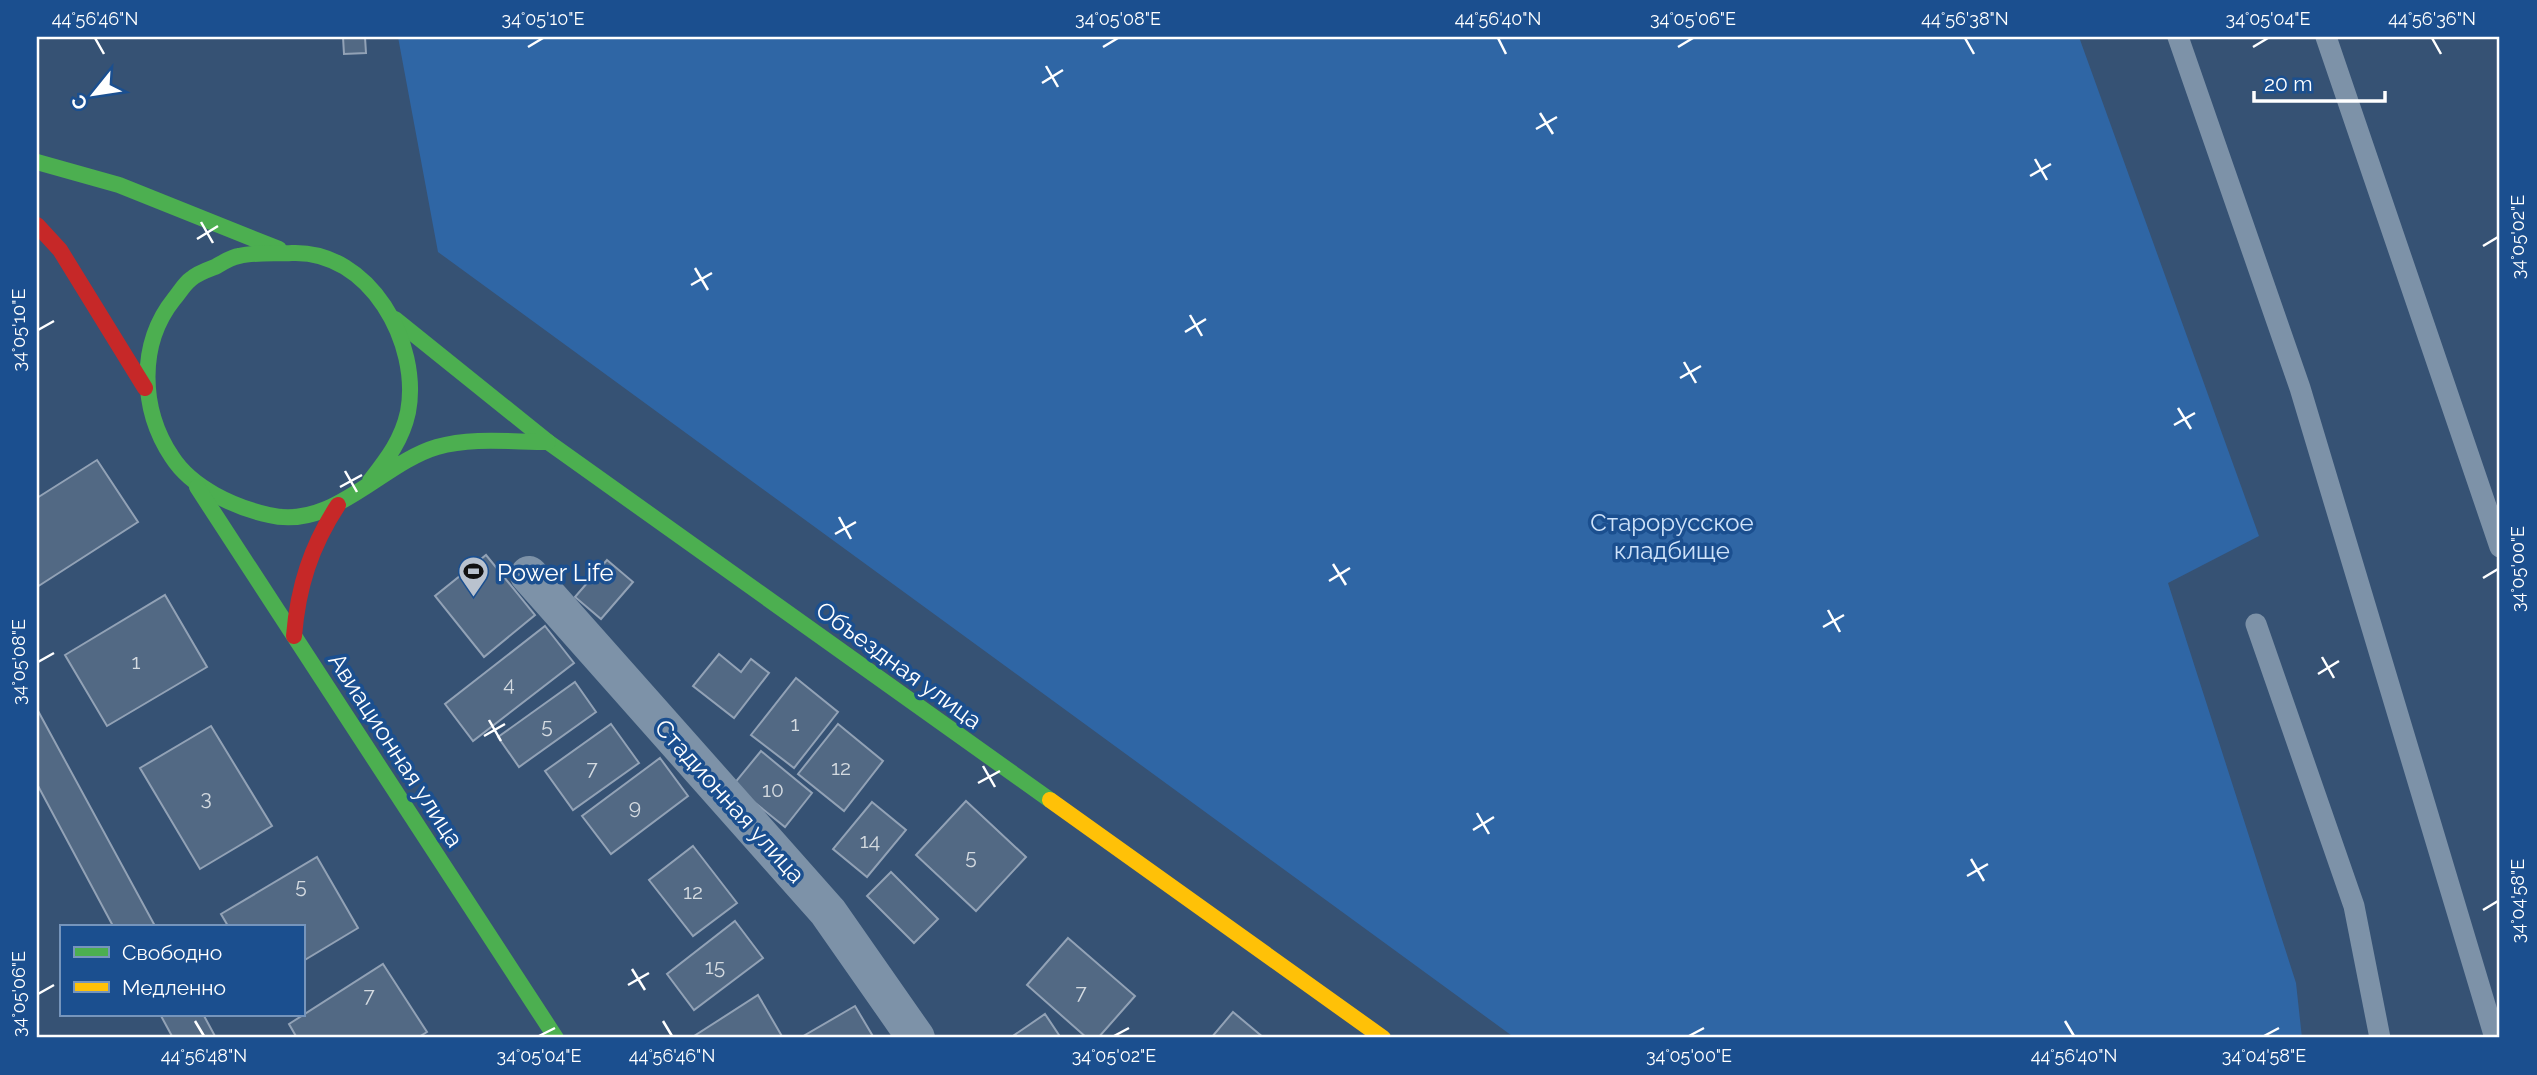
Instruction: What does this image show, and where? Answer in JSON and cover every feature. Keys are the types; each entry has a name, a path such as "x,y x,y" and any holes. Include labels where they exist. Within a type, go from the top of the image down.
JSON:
{"main road":[{"path":"37,162 119,185 284,251"},
{"path":"37,225 60,250 145,388 155,426 169,455 197,486 229,503 272,516 306,516 338,505"},
{"path":"145,388 149,340 163,308 187,281 219,262 252,251 284,251"},
{"name":"Объездная улица","path":"284,251 315,255 339,263 366,284 396,319 548,442 1383,1038"},
{"path":"370,481 398,443 408,409 411,379 396,319"},
{"path":"294,636 301,576 320,530 338,505 403,459 439,447 479,442 548,442"},
{"name":"Авиационная улица","path":"197,486 556,1038"}],"street":[{"name":"Стадионная улица","path":"529,575 828,912 916,1038"}],"lane":[{"path":"2178,37 2300,388 2495,1038"},
{"path":"2326,37 2500,547"},
{"path":"2256,624 2354,906 2380,1038"}],"green space":[{"name":"Старорусское кладбище","path":"398,37 2079,37 2259,536 2168,583 2296,983 2302,1038 1515,1038 438,252"}],"building":[{"path":"343,37 365,37 366,53 344,54"},
{"path":"97,460 138,522 37,587 37,498"},
{"path":"486,555 535,615 484,657 435,596"},
{"path":"607,560 633,582 601,619 575,597"},
{"path":"165,595 207,667 107,726 65,655"},
{"path":"545,626 574,663 473,741 445,704"},
{"path":"719,654 741,672 751,659 769,673 734,718 693,686"},
{"path":"796,678 838,712 794,768 751,735"},
{"path":"575,682 596,712 519,767 498,737"},
{"path":"37,709 154,925 112,925 37,784"},
{"path":"611,724 639,763 573,810 545,771"},
{"path":"838,724 883,761 844,811 798,774"},
{"path":"211,726 272,826 200,869 140,768"},
{"path":"761,751 812,793 785,827 733,785"},
{"path":"660,758 688,796 611,854 582,816"},
{"path":"966,801 1026,857 976,911 916,855"},
{"path":"872,802 906,830 867,877 833,849"},
{"path":"693,846 737,903 693,936 649,880"},
{"path":"317,857 358,928 304,960 304,925 227,925 221,914"},
{"path":"891,872 938,919 914,943 867,896"},
{"path":"735,921 763,958 694,1010 667,974"},
{"path":"1068,938 1135,996 1098,1038 1087,1038 1027,985"},
{"path":"383,964 427,1032 417,1038 297,1038 289,1024"},
{"path":"758,995 783,1038 691,1038"},
{"path":"855,1006 874,1038 800,1038"},
{"path":"1233,1012 1264,1038 1211,1038"},
{"path":"1045,1014 1061,1038 1010,1038"},
{"path":"161,1016 204,1016 216,1038 173,1038"}],"traffic: fast":[{"path":"37,162 119,185 279,249"},
{"path":"370,481 402,432 408,412 410,386 398,331 384,306 366,284 345,267 320,256 292,253 236,257 200,273 189,281 162,317 154,336 149,356 149,398 161,438 180,468 202,487 228,501 269,515 292,517 314,513 335,505 417,455 437,447 478,441 548,442"},
{"path":"395,319 548,442 1050,800"},
{"path":"197,487 556,1038"}],"traffic: slow":[{"path":"1050,800 1383,1038"}],"traffic: jam":[{"path":"37,225 60,250 145,388"},
{"path":"294,636 307,568 320,536 338,505"}],"place":[{"name":"Power Life","path":"474,599"}]}
